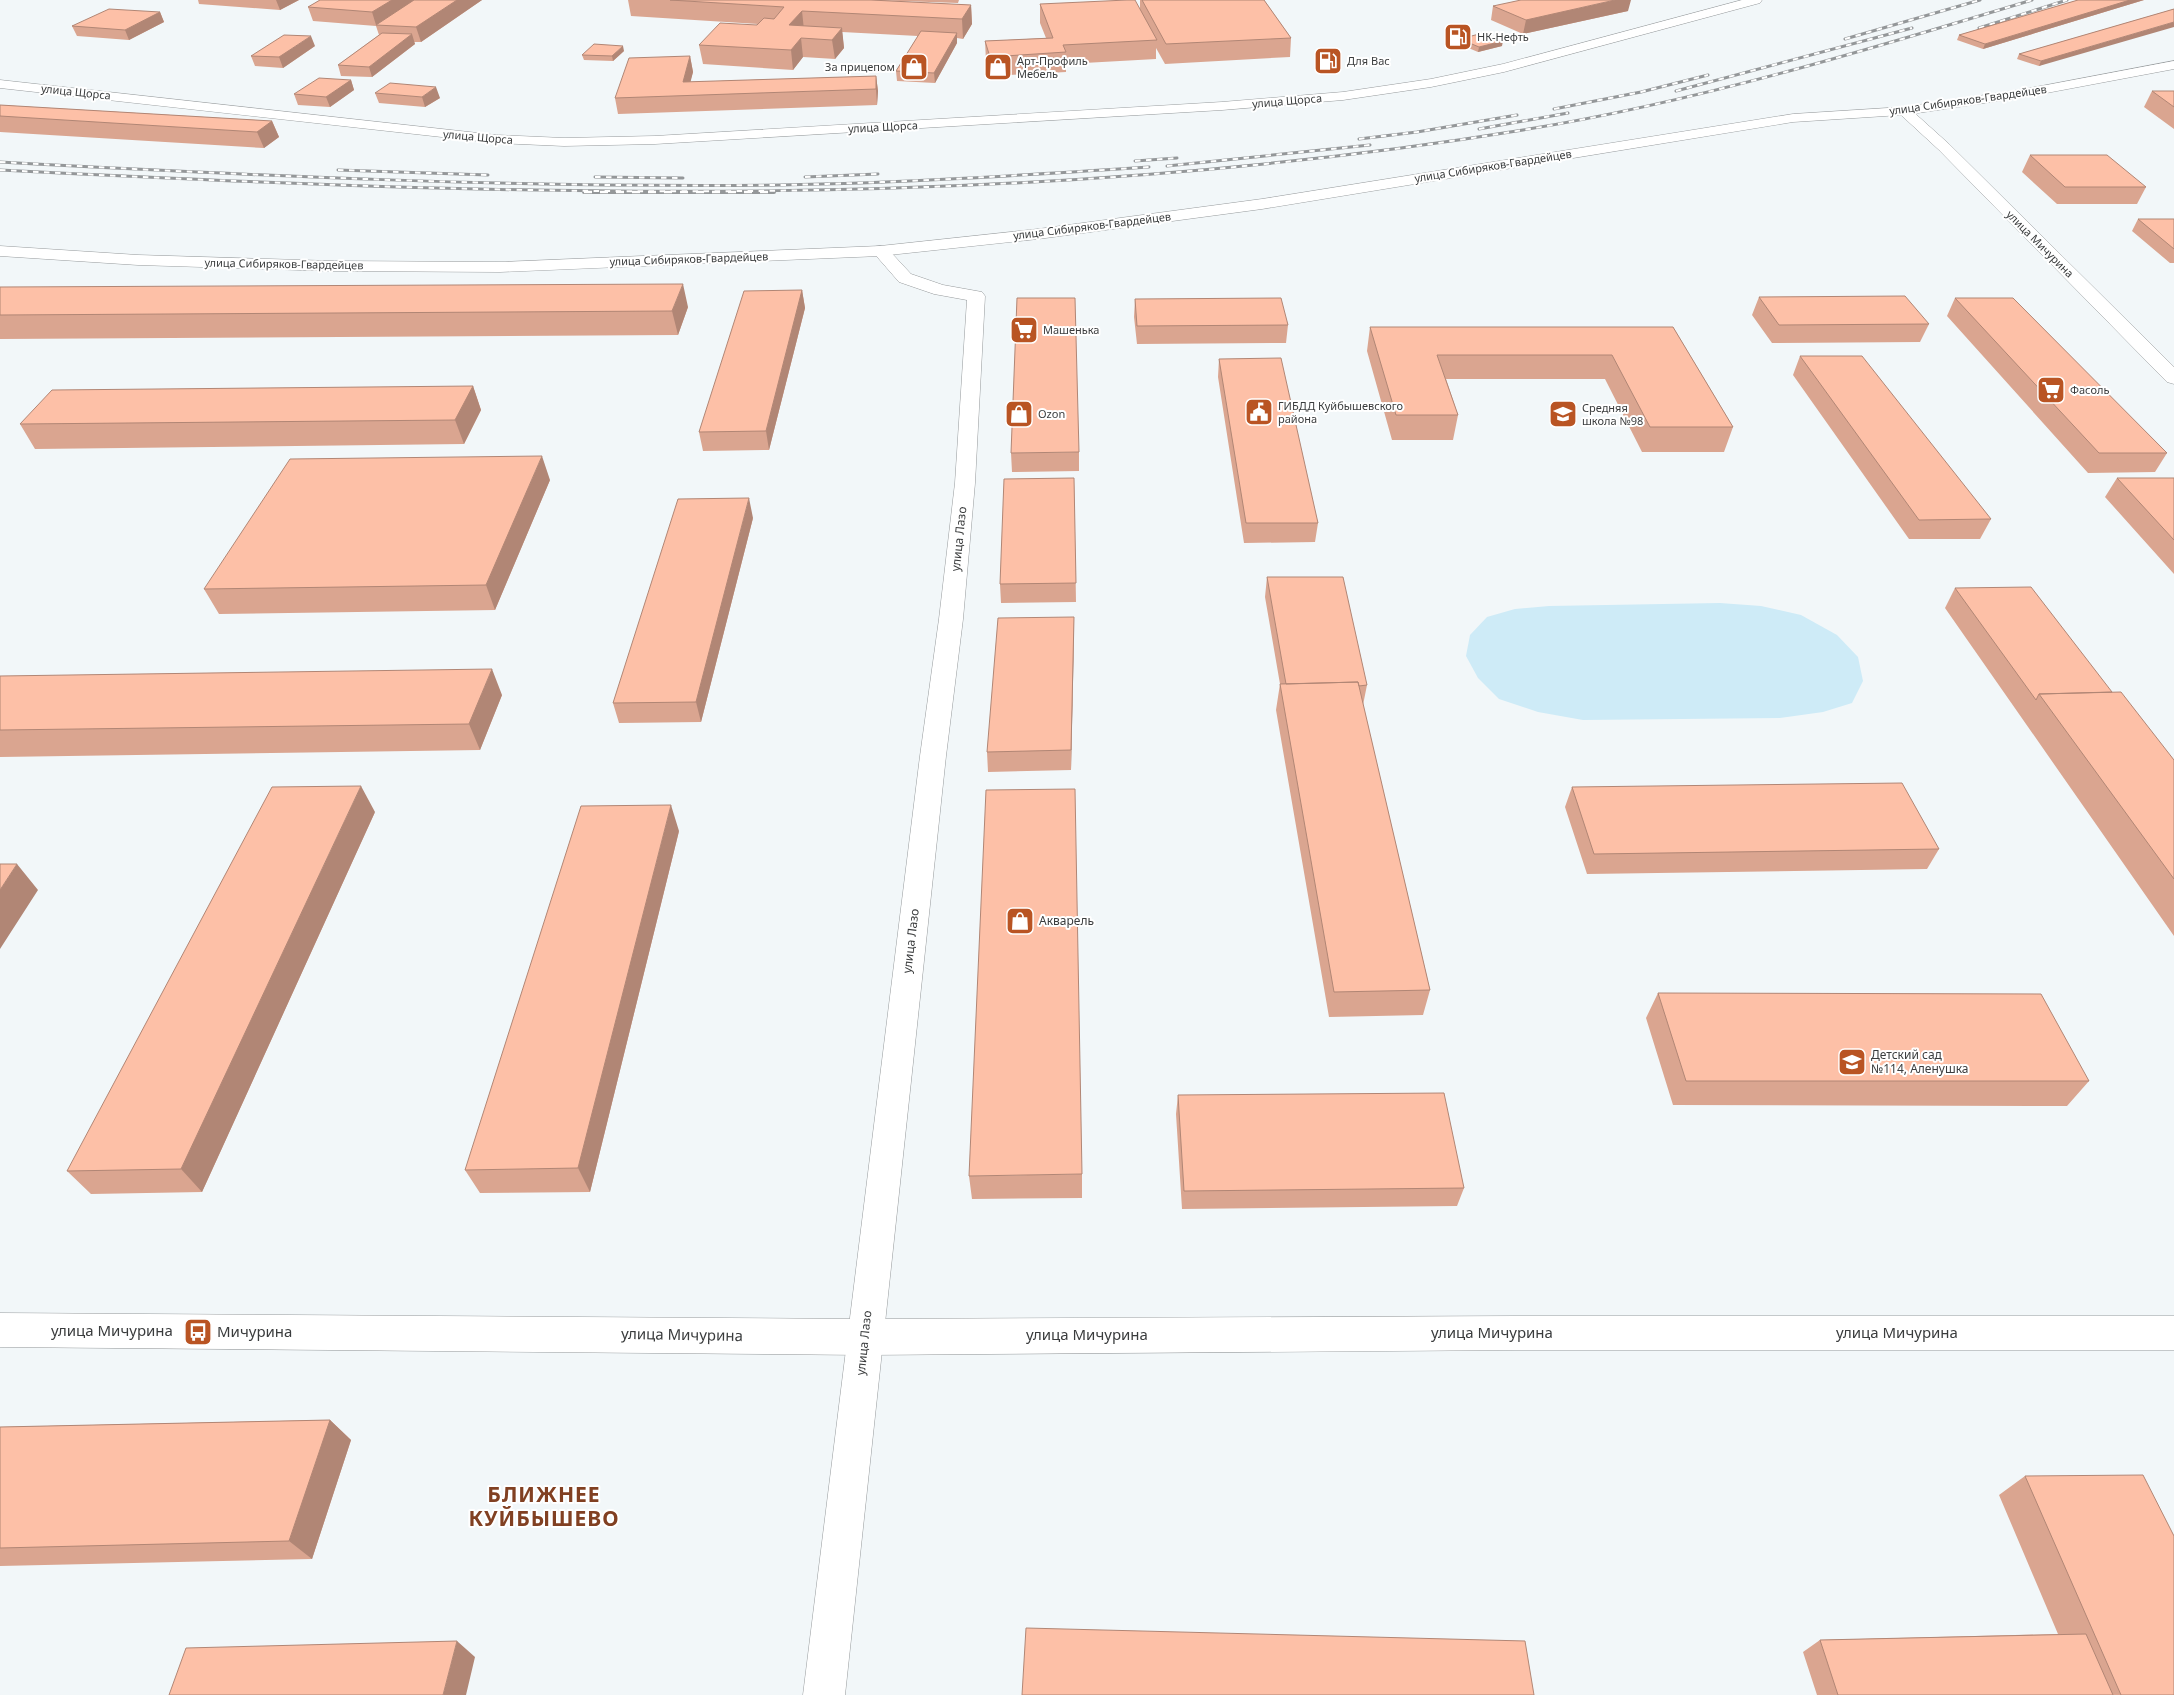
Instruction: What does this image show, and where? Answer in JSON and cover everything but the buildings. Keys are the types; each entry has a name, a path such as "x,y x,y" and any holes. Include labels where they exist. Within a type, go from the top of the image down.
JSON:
{"street":[{"name":"улица Щорса","path":"0,84 496,139 564,142 655,140 1222,106 1343,96 1431,83 1504,68 1756,0"},
{"name":"улица Сибиряков-Гвардейцев","path":"0,251 138,260 323,266 500,267 880,251 1038,234 1262,204 1793,118 1904,112 2025,93 2174,65"},
{"name":"улица Мичурина","path":"1904,112 1944,147 2174,378"},
{"name":"улица Лазо","path":"824,1695 932,756 951,618 965,483 976,296 940,290 905,278 880,251"},
{"name":"улица Мичурина","path":"0,1330 865,1337 1505,1333 2174,1333"}],"shaded area":[{"path":"1720,603 1761,606 1801,615 1837,635 1858,657 1863,681 1852,703 1823,712 1780,718 1583,720 1538,712 1499,699 1478,678 1466,656 1470,635 1487,617 1515,609 1549,606"}],"railway":[{"path":"1845,39 1980,0"},
{"path":"0,170 191,179 573,191 763,191 953,186 1143,175 1333,157 1523,130 1588,118 1652,105 1779,74 2032,0"},
{"path":"1979,28 2067,0"},
{"path":"1676,91 1912,28"},
{"path":"1554,109 1641,92 1708,75"},
{"path":"1479,129 1568,113"},
{"path":"1359,139 1417,132 1517,115"},
{"path":"1167,166 1370,145"},
{"path":"1135,161 1177,158"},
{"path":"0,162 390,180 585,185 780,185 1011,176 1149,167"},
{"path":"338,170 488,175"},
{"path":"805,177 878,174"},
{"path":"595,177 683,178"},
{"path":"584,192 774,192"}],"place":[{"name":"НК-Нефть","path":"1458,37"},
{"name":"Для Вас","path":"1328,61"},
{"name":"За прицепом","path":"914,67"},
{"name":"Арт-Профиль Мебель","path":"998,67"},
{"name":"Машенька","path":"1024,330"},
{"name":"Фасоль","path":"2051,390"},
{"name":"ГИБДД Куйбышевского района","path":"1259,412"},
{"name":"Ozon","path":"1019,414"},
{"name":"Средняя школа №98","path":"1563,414"},
{"name":"Акварель","path":"1020,921"},
{"name":"Детский сад №114, Аленушка","path":"1852,1062"},
{"name":"Мичурина","path":"198,1332"}],"district":[{"name":"БЛИЖНЕЕ КУЙБЫШЕВО","path":"544,1507"}]}
